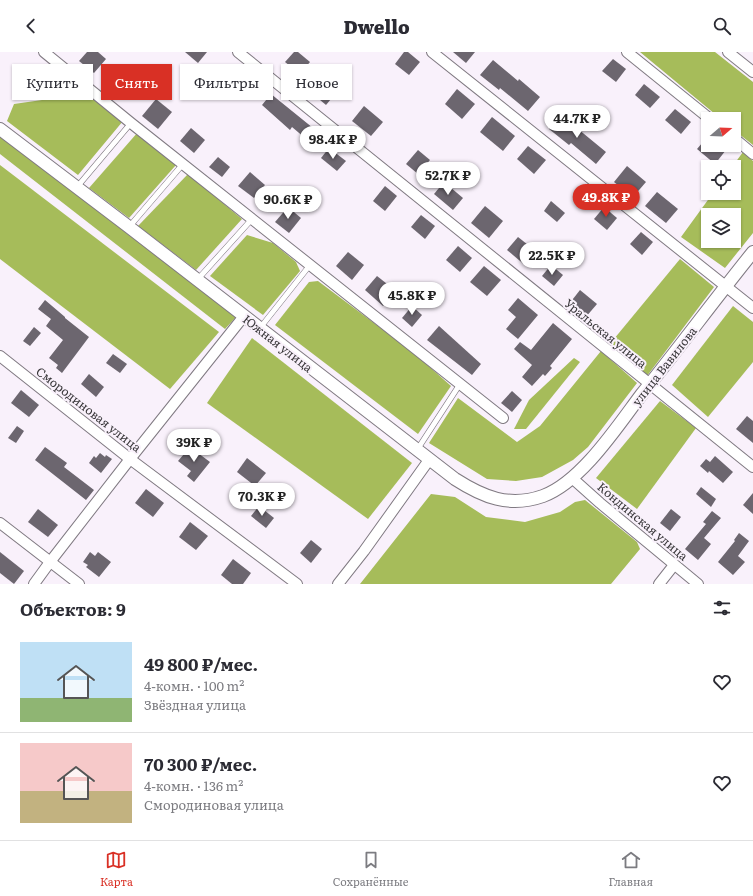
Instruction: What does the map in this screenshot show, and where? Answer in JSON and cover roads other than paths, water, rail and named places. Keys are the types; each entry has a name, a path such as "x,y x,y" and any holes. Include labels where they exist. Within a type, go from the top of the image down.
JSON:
{"street":[{"path":"44,52 131,123 503,418"},
{"name":"Уральская улица","path":"238,52 753,467"},
{"path":"432,52 753,308"},
{"path":"627,52 701,112"},
{"path":"728,52 753,72"},
{"name":"Южная улица","path":"0,129 198,280 429,460 470,489 484,496 498,500 522,501 537,498 554,491 572,478"},
{"path":"741,144 753,154"},
{"name":"улица Вавилова","path":"572,478 606,440 753,252"},
{"path":"34,584 130,458 244,316"},
{"name":"Смородиновая улица","path":"0,356 130,458 297,584"},
{"path":"338,584 364,551 429,460"},
{"name":"Кондинская улица","path":"572,478 698,584"},
{"path":"0,523 79,584"},
{"path":"659,584 674,565"}],"lane":[{"path":"77,187 131,123"},
{"path":"129,227 183,164"},
{"path":"198,280 252,219"},
{"path":"259,329 310,265"},
{"path":"416,450 460,384"}]}
